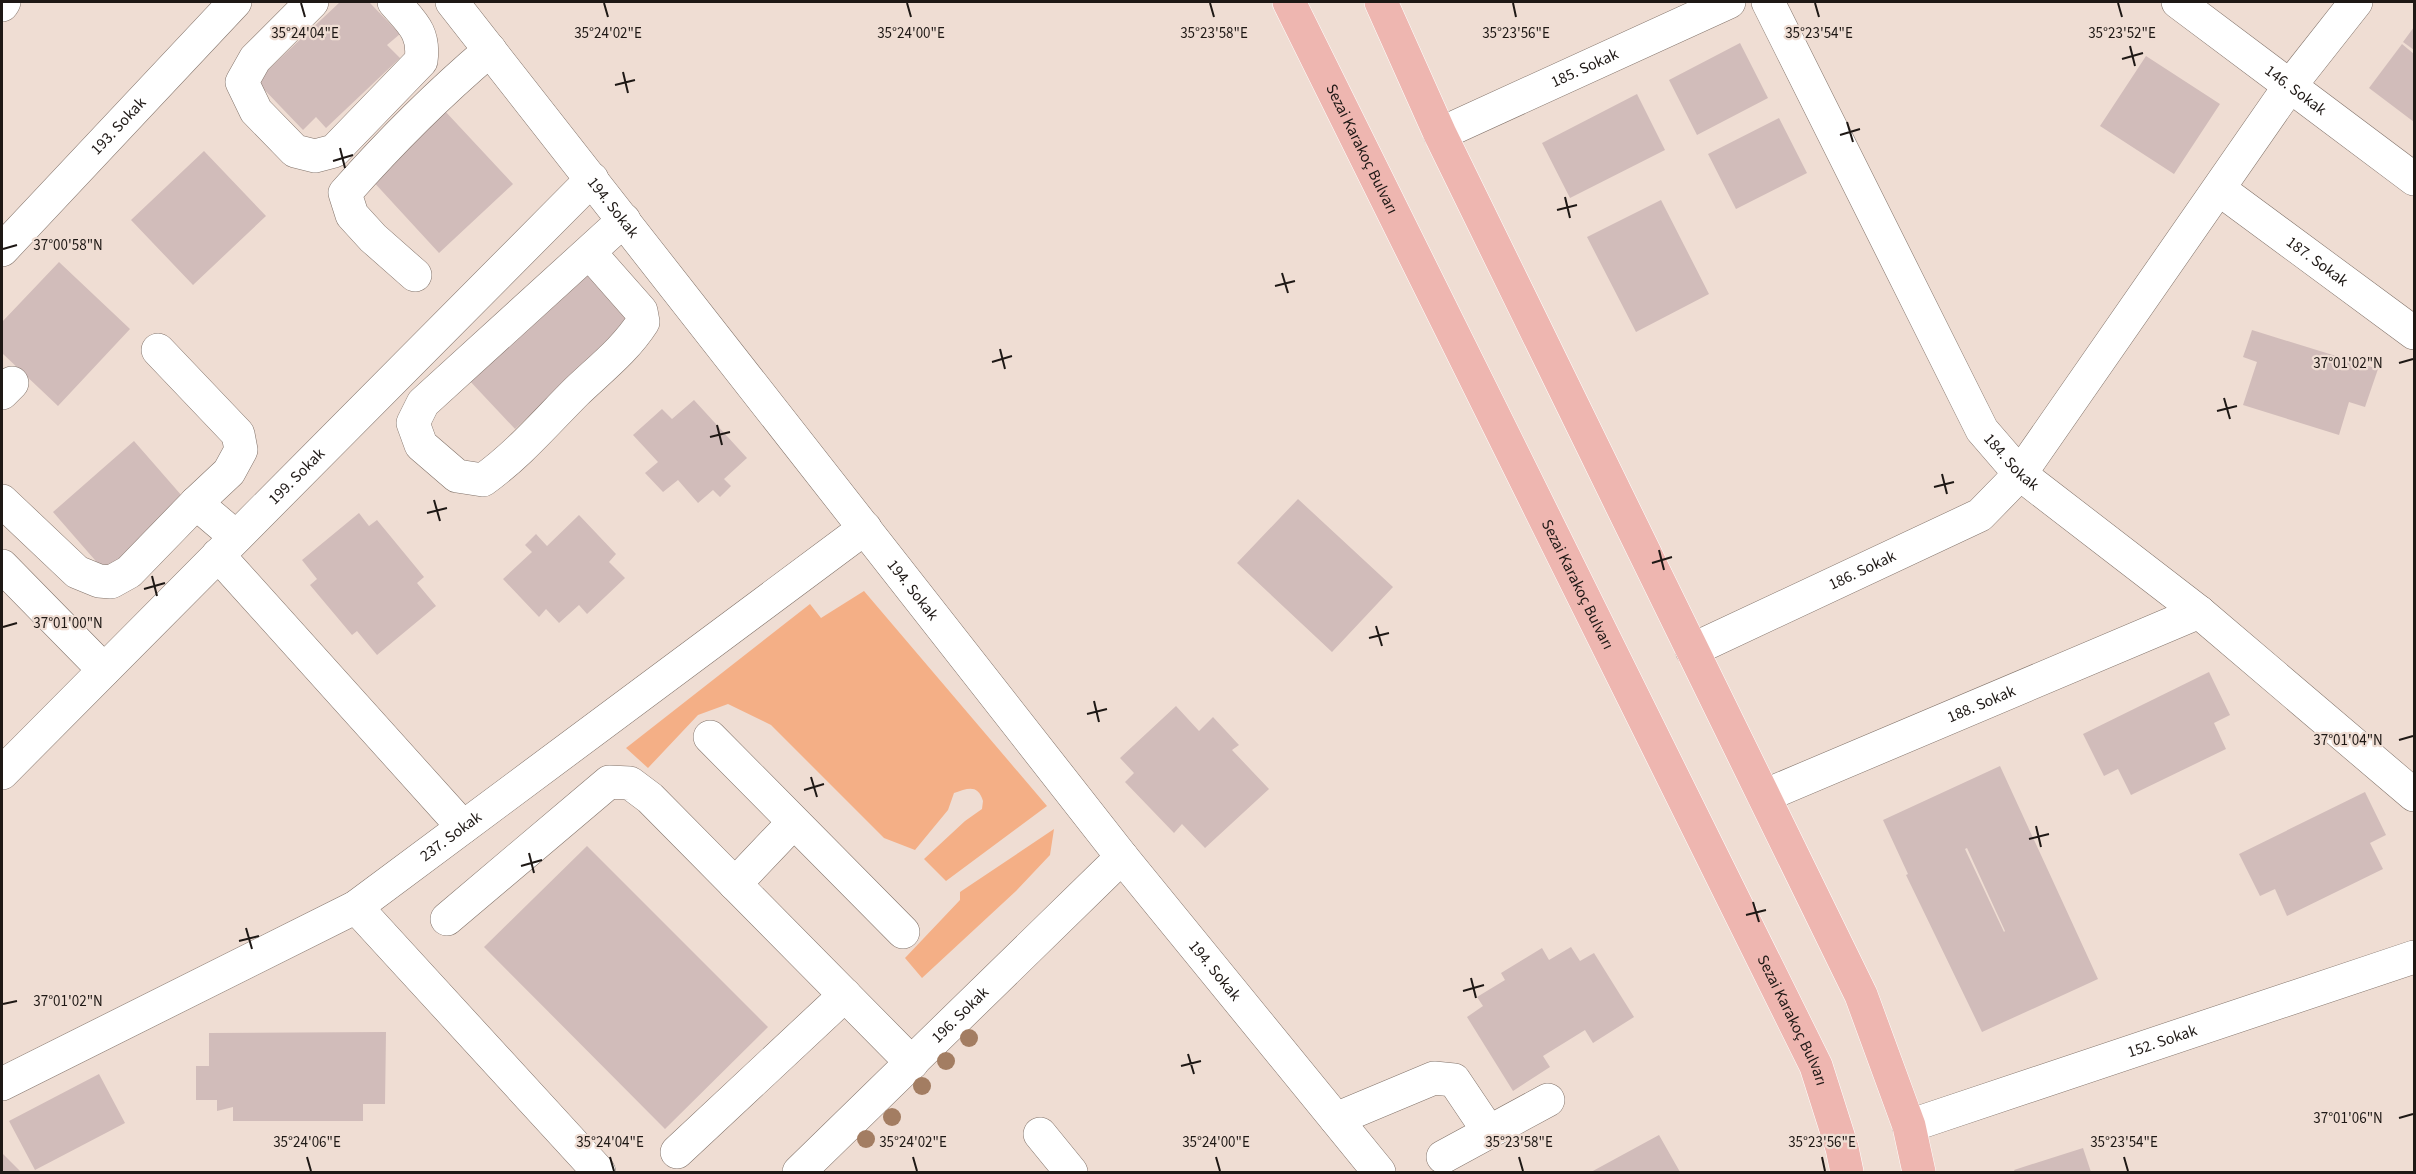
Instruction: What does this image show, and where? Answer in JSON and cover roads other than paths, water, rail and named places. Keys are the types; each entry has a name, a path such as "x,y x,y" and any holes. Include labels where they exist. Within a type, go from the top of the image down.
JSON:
{"main road":[{"name":"Sezai Karakoç Bulvarı","path":"1289,2 1816,1066 1847,1173"},
{"path":"1381,2 1440,134 1861,995 1909,1126 1919,1173"}],"street":[{"name":"193. Sokak","path":"2,250 235,2"},
{"path":"299,6 255,59 242,82 256,111 295,151 315,156 334,151 421,61 423,45 418,30 394,2"},
{"name":"194. Sokak","path":"452,2 1122,857 1379,1173"},
{"name":"185. Sokak","path":"1440,134 1729,2"},
{"name":"184. Sokak","path":"1768,2 1982,430 2020,474 2199,612 2415,795"},
{"name":"146. Sokak","path":"2178,2 2415,179"},
{"name":"186. Sokak","path":"1692,650 1980,515 2020,474 2289,87 2356,2"},
{"path":"415,275 373,238 352,215 345,193 393,138 490,50"},
{"name":"199. Sokak","path":"2,773 592,179"},
{"name":"187. Sokak","path":"2219,189 2415,333"},
{"path":"589,252 641,311 643,322 631,341 577,391 506,463 483,480 457,476 421,445 413,423 423,403 624,220"},
{"path":"2,501 77,572 99,582 111,582 129,572 228,472 241,450 238,434 158,350"},
{"path":"196,503 227,546 463,827"},
{"name":"237. Sokak","path":"2,1084 356,907 865,528"},
{"path":"2,566 104,670"},
{"name":"188. Sokak","path":"1764,796 2199,612"},
{"path":"710,737 903,932"},
{"path":"447,919 609,782 630,783 650,798 912,1063"},
{"path":"735,884 793,823"},
{"name":"196. Sokak","path":"799,1173 1122,857"},
{"path":"356,907 599,1173"},
{"name":"152. Sokak","path":"1909,1126 2415,957"},
{"path":"677,1152 845,995"},
{"path":"1336,1119 1434,1078 1454,1080 1489,1132"},
{"path":"1443,1158 1548,1100"},
{"path":"1040,1134 1071,1173"}]}
